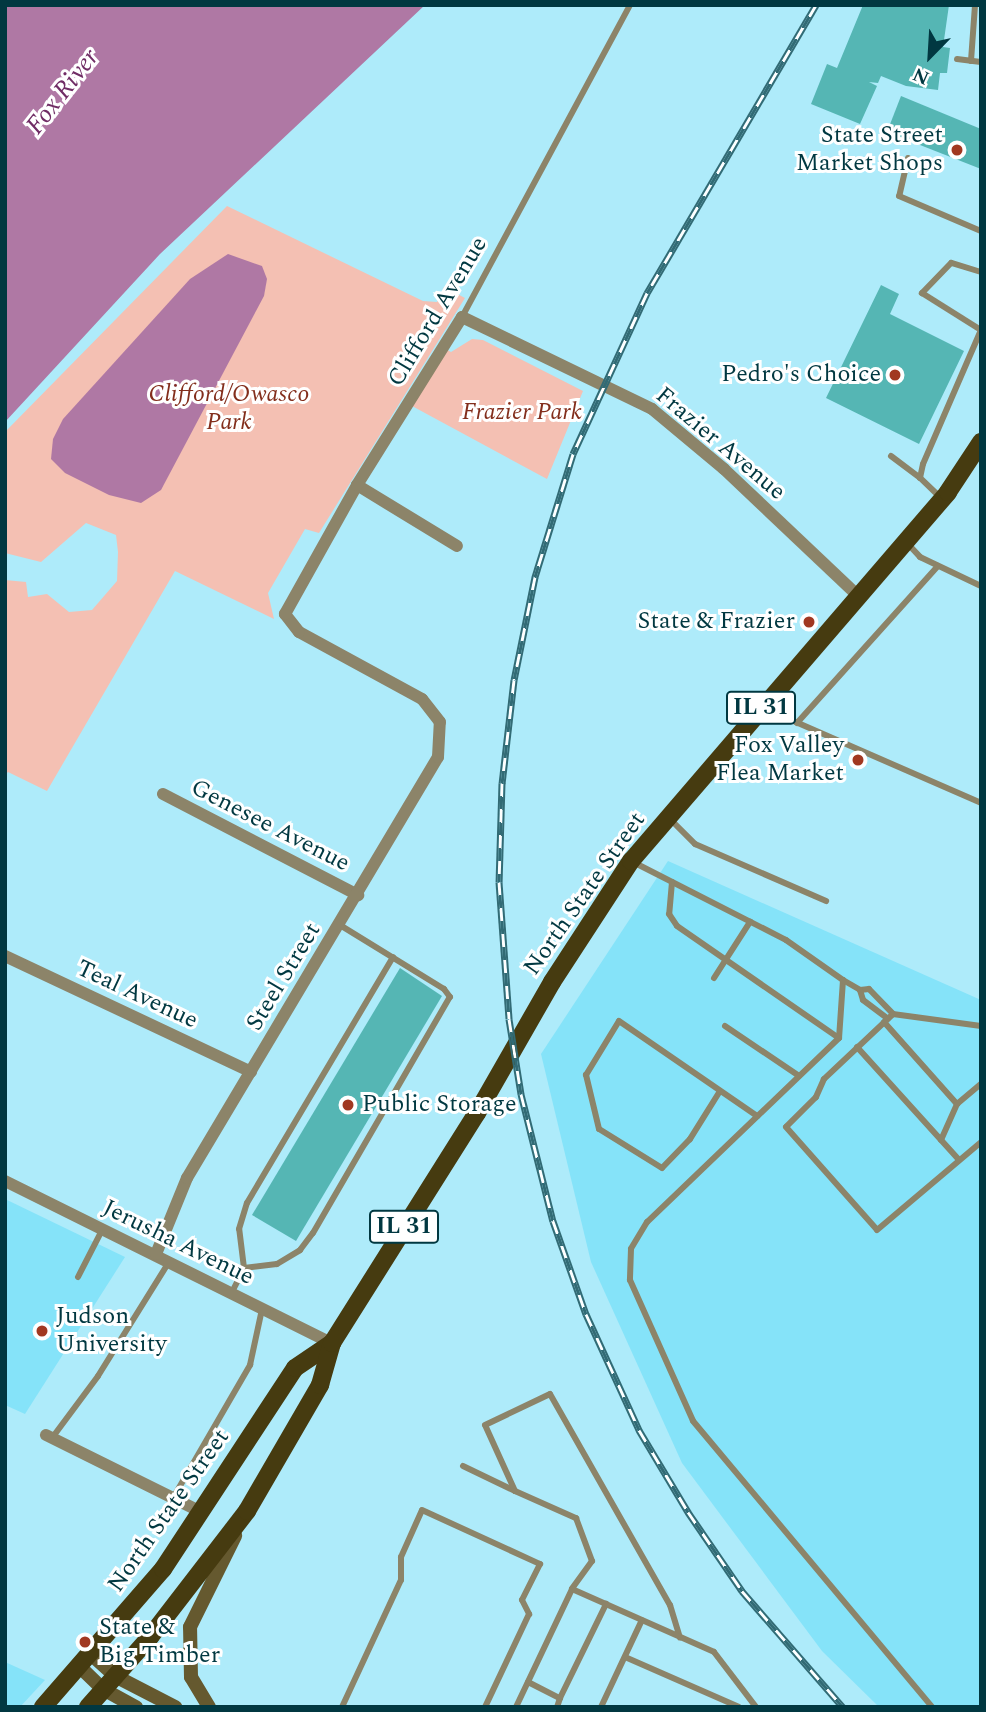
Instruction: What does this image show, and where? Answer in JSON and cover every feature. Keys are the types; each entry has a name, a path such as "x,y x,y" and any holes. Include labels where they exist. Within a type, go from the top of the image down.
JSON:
{"main road":[{"name":"North State Street","path":"88,1707 247,1511 320,1385 332,1343 477,1113 552,982 631,861 856,594 942,499 981,442"},
{"name":"North State Street","path":"43,1707 86,1661 163,1569 295,1368 332,1343"},
{"path":"209,1707 191,1677 190,1628 247,1511"},
{"path":"86,1661 136,1707"},
{"path":"109,1682 175,1707"}],"street":[{"name":"Clifford Avenue","path":"440,722 422,699 299,632 285,614 286,605 357,485 462,317"},
{"name":"Frazier Avenue","path":"462,317 652,409 724,469 856,594"},
{"path":"357,485 457,545"},
{"name":"Steel Street","path":"156,1254 187,1178 429,779 442,738 440,722"},
{"name":"Genesee Avenue","path":"163,794 358,895"},
{"name":"Teal Avenue","path":"5,956 251,1072"},
{"name":"Jerusha Avenue","path":"5,1181 332,1343"},
{"path":"49,1437 201,1512"}],"lane":[{"name":"Clifford Avenue","path":"462,317 630,5"},
{"path":"971,61 975,5"},
{"path":"957,59 981,62"},
{"path":"908,158 899,195 981,231"},
{"path":"920,478 981,330 922,293 951,263 981,272"},
{"path":"891,456 942,499"},
{"path":"905,541 919,557 981,586"},
{"path":"797,723 938,566"},
{"path":"761,707 981,803"},
{"path":"668,817 695,844 826,901"},
{"path":"631,861 814,957 860,990 869,989 888,1018 957,1104"},
{"path":"672,882 669,914 677,926 838,1038"},
{"path":"714,978 750,922"},
{"path":"244,1268 277,1264 300,1250 445,1011 450,997 444,989 340,925"},
{"path":"232,1292 244,1268 239,1229 247,1203 393,957"},
{"path":"843,980 838,1038 647,1222 631,1249 630,1280 693,1421 932,1707"},
{"path":"860,990 863,1000 888,1018 981,1026"},
{"path":"888,1018 824,1079 811,1102 786,1127 877,1230 981,1142"},
{"path":"720,1091 690,1139 662,1168 599,1129 586,1075 619,1021 757,1116"},
{"path":"725,1026 799,1076"},
{"path":"857,1047 959,1160"},
{"path":"941,1140 957,1104 981,1084"},
{"path":"78,1277 103,1228"},
{"path":"49,1437 98,1376 170,1261"},
{"path":"173,1498 250,1365 262,1308"},
{"path":"515,1491 485,1425 550,1394 670,1605 680,1637"},
{"path":"463,1466 576,1518 592,1560 572,1588 516,1707"},
{"path":"342,1707 401,1580 401,1557 422,1510 540,1564 522,1600 529,1615 485,1707"},
{"path":"572,1588 714,1652 756,1707"},
{"path":"556,1707 606,1604"},
{"path":"601,1707 642,1620"},
{"path":"625,1657 739,1707"},
{"path":"527,1682 560,1698"}],"shaded area":[{"path":"668,861 981,1000 981,1707 879,1707 822,1651 682,1463 591,1262 541,1054"},
{"name":"Judson University","path":"5,1199 125,1257 25,1414 5,1405"},
{"path":"5,1662 45,1680 20,1707 5,1707"}],"green space":[{"name":"Clifford/Owasco Park","path":"227,206 423,301 437,302 444,287 465,298 319,533 305,529 268,593 274,619 175,571 47,791 8,772 5,775 5,580 26,582 28,597 47,594 69,612 92,610 117,581 118,552 116,535 86,523 41,562 5,553 5,432"},
{"name":"Frazier Park","path":"472,339 483,340 583,391 547,479 412,406 446,349 451,352"}],"water":[{"name":"Fox River","path":"5,5 425,5 160,254 5,422"},
{"path":"228,254 262,266 267,279 264,296 161,490 141,503 109,495 65,473 51,459 53,439 63,419 190,279"}],"building":[{"path":"863,5 949,5 943,47 950,48 947,73 940,73 938,90 906,86 881,76 878,83 869,82 877,86 860,124 811,104 827,64 837,68"},
{"name":"State Street Market Shops","path":"901,96 981,129 981,169 887,132"},
{"name":"Pedro's Choice","path":"881,285 899,294 890,314 964,351 919,444 826,398"},
{"name":"Public Storage","path":"400,968 442,996 296,1241 252,1215"}],"railway":[{"path":"816,5 647,293 573,454 535,577 514,680 502,783 499,882 509,1019 521,1094 553,1221 586,1314 639,1430 688,1512 742,1591 843,1707"}],"place":[{"name":"State Street Market Shops","path":"957,150"},
{"name":"Pedro's Choice","path":"895,375"},
{"name":"State & Frazier","path":"809,622"},
{"name":"Fox Valley Flea Market","path":"858,760"},
{"name":"Public Storage","path":"348,1105"},
{"name":"Judson University","path":"42,1331"},
{"name":"State & Big Timber","path":"85,1642"}]}
